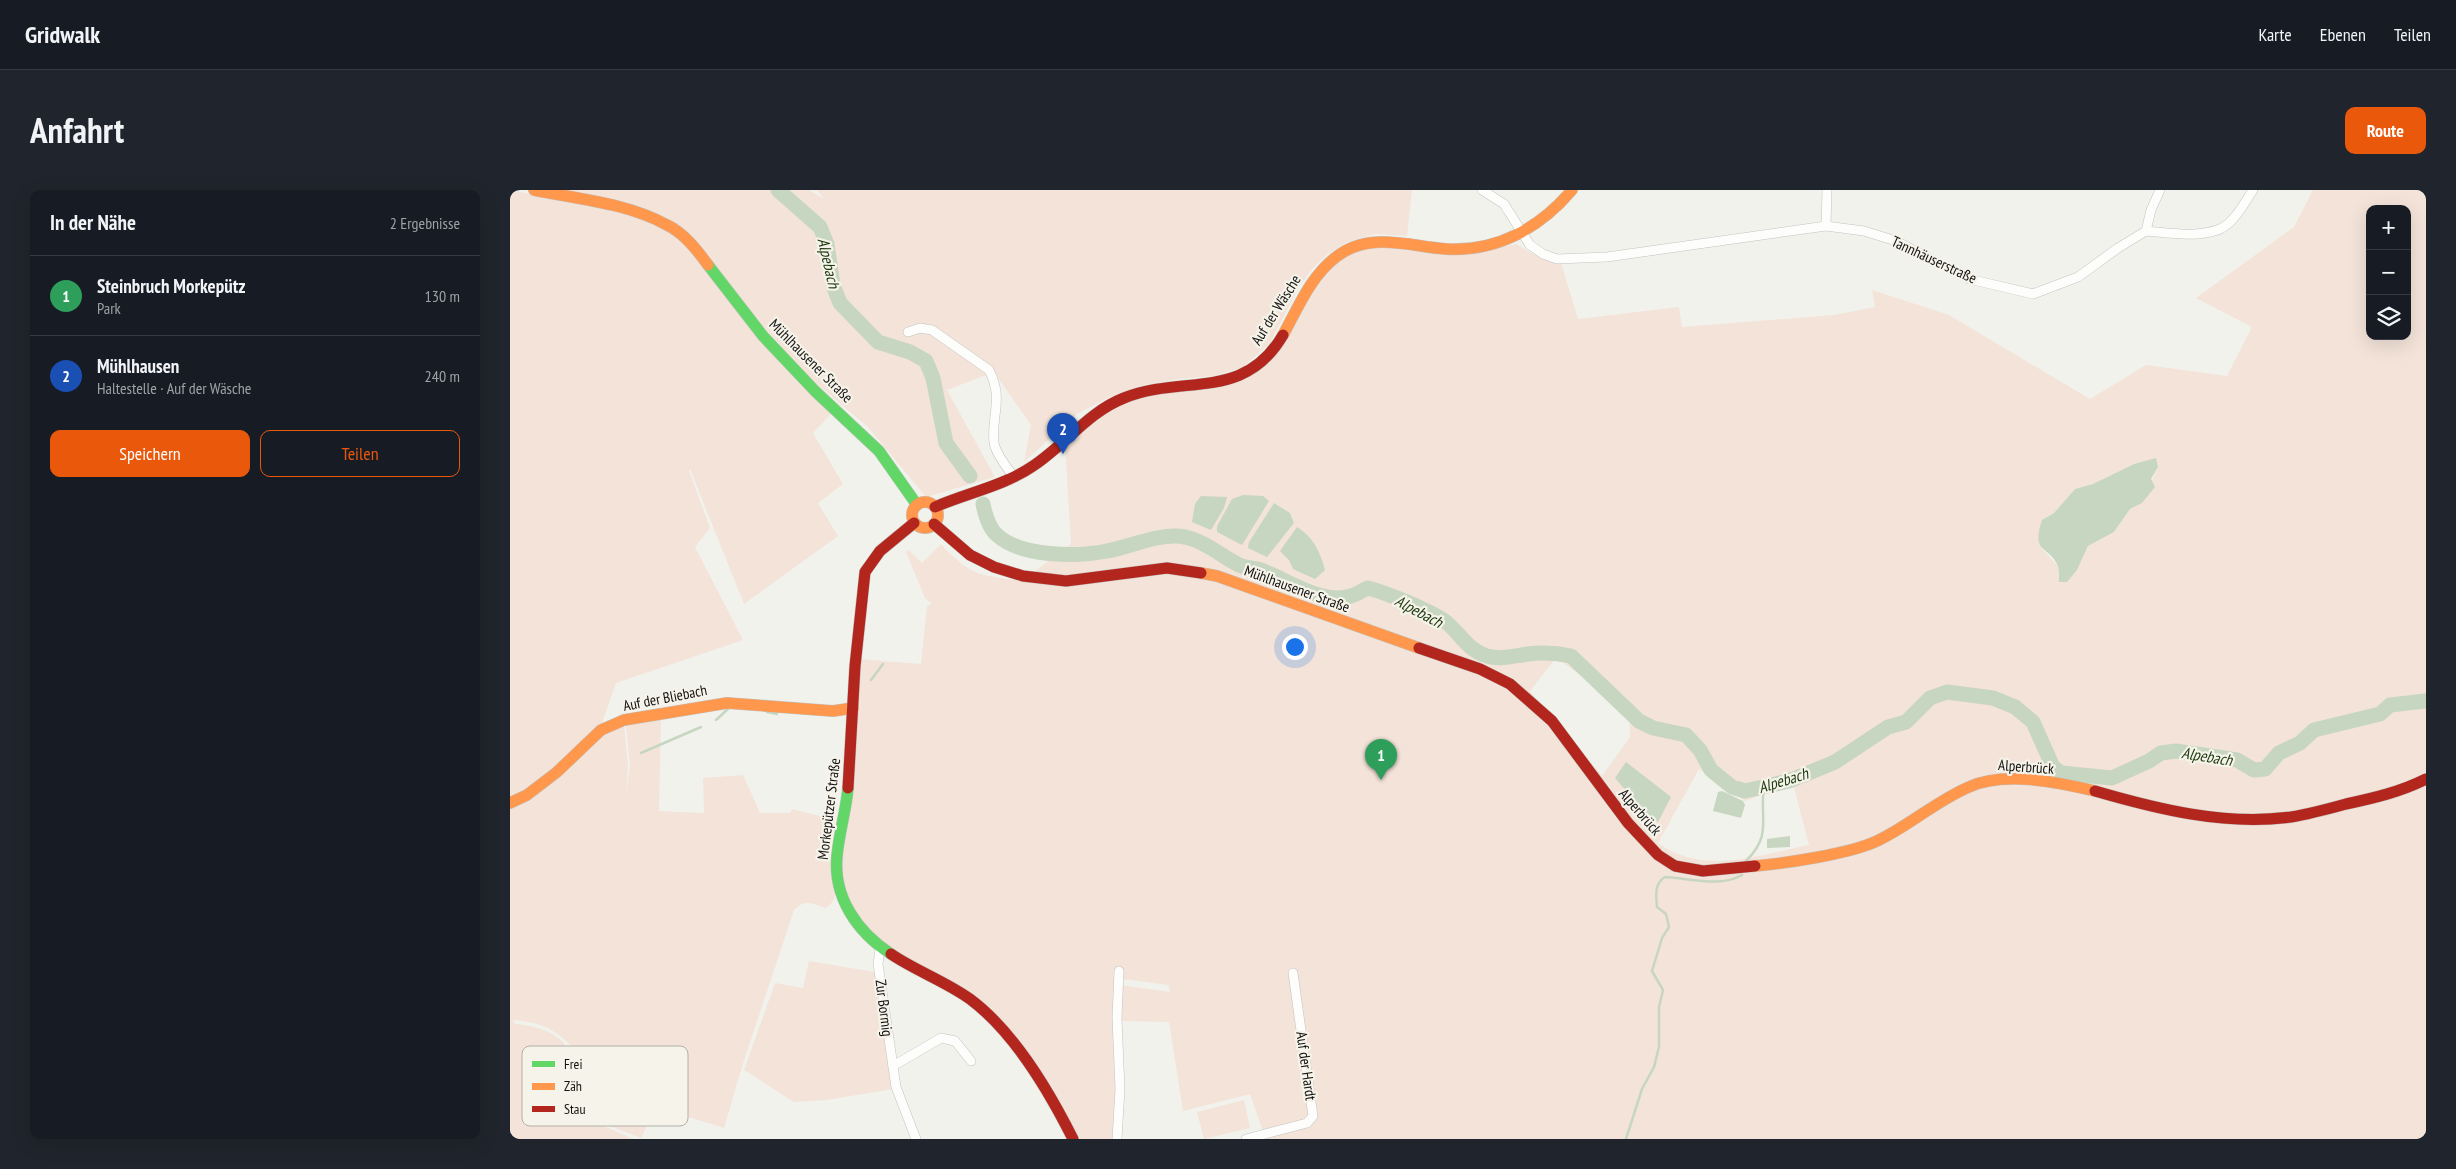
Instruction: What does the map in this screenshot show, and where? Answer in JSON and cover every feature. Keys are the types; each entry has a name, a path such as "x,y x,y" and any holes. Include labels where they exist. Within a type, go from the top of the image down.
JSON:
{"main road":[{"name":"Mühlhausener Straße","path":"534,190 633,210 668,225 683,236 705,261 763,336 816,391 879,451 917,505"},
{"path":"1524,233 1572,190"},
{"name":"Auf der Wäsche","path":"935,507 1014,477 1051,452 1094,413 1122,399 1165,386 1228,381 1252,370 1274,348 1307,288 1321,268 1337,255 1358,246 1377,241 1448,249 1472,249 1502,242 1524,233"},
{"path":"927,502 935,507 938,519 934,524 924,528 914,523 912,512 917,505 927,502"},
{"name":"Morkepützer Straße","path":"914,523 882,547 872,558 864,572 852,708 848,791 839,840 836,874 840,894 852,919 868,939 880,949 971,999 999,1027 1046,1092 1073,1139"},
{"name":"Mühlhausener Straße","path":"934,524 954,543 981,561 1023,576 1066,581 1117,576 1167,568 1216,576 1272,598 1472,666 1510,684 1535,704 1552,721 1606,795"},
{"name":"Auf der Bliebach","path":"510,804 527,795 557,772 601,730 624,720 727,702 825,710 852,708"},
{"name":"Alperbrück","path":"1606,795 1628,823 1658,855 1675,866 1703,872 1763,865 1853,849 1877,842 1968,787 1993,779 2016,778 2093,790 2140,804 2208,817 2264,819 2292,817 2378,797 2402,791 2426,779"}],"street":[{"name":"Tannhäuserstraße","path":"1482,190 1504,204 1530,245 1543,254 1557,259 1607,256 1826,226 1864,231 1896,240 1969,279 2033,294 2044,292 2078,277 2118,248 2146,232"},
{"path":"1826,226 1827,190"},
{"path":"2160,190 2151,210 2146,232 2194,234 2221,228 2234,217 2253,190"},
{"path":"908,332 920,328 932,330 989,370 994,379 997,399 994,444 1014,477"},
{"name":"Zur Bormig","path":"880,949 878,964 896,1087 916,1139"},
{"path":"1117,1139 1120,1089 1117,1018 1119,971"},
{"name":"Auf der Hardt","path":"1246,1139 1307,1123 1313,1116 1293,973"},
{"path":"893,1066 941,1038 954,1041 971,1062"}],"shaded area":[{"path":"510,190 626,213 673,232 831,414 813,433 843,484 818,503 838,536 744,604 690,469 689,471 710,528 695,547 743,640 616,683 600,729 603,735 624,725 628,766 626,795 630,766 626,725 661,718 659,811 704,813 703,778 743,775 760,813 790,813 792,809 823,817 830,821 827,855 833,860 836,887 834,899 825,908 805,903 794,910 741,1070 724,1128 688,1117 688,1046 571,1046 560,1035 546,1027 531,1022 513,1020 515,1024 532,1026 550,1032 566,1046 522,1046 522,1126 604,1126 633,1139 510,1139"},
{"path":"554,190 809,190 824,199 817,190 1412,190 1407,236 1375,234 1347,242 1329,253 1313,268 1299,287 1270,343 1243,367 1214,376 1143,385 1110,397 1077,414 1024,462 1031,425 994,372 947,390 995,477 926,497 868,427 812,380 769,333 682,227 657,214"},
{"path":"2313,190 2426,190 2426,1139 1259,1139 1265,1137 1250,1094 1183,1111 1169,1022 1120,1021 1120,985 1170,992 1169,985 1115,978 1113,1020 1116,1084 1113,1139 1078,1139 998,1019 880,944 855,915 845,893 841,871 860,659 921,664 927,606 932,604 925,598 906,552 909,550 922,563 941,544 961,563 978,573 1022,581 1071,544 1065,443 1098,417 1139,397 1254,371 1310,290 1337,258 1376,245 1471,253 1516,244 1543,258 1561,263 1578,319 1679,307 1682,327 1834,315 1875,307 1872,290 1949,315 2090,399 2146,365 2227,376 2252,327 2196,298 2294,227","holes":["2156,459 2158,467 2142,503 2130,509 2114,532 2088,546 2077,570 2059,582 2058,566 2041,548 2042,520 2054,513 2075,489 2093,484 2134,464","1232,499 1269,501 1242,544 1217,532 1217,526","1274,503 1290,513 1294,523 1281,538 1249,542","1556,658 1629,709 1630,737 1602,776 1530,691","1699,769 1745,801 1793,784 1809,845 1751,857 1712,861 1694,859 1675,853 1658,843"]},
{"path":"2156,458 2158,467 2151,479 2155,487 2142,503 2130,509 2114,532 2088,546 2077,570 2067,582 2059,582 2058,566 2050,554 2042,548 2038,539 2042,520 2054,513 2075,489 2093,484 2134,464"},
{"path":"1243,495 1263,496 1269,501 1242,545 1217,532 1217,526 1232,499"},
{"path":"1201,496 1227,497 1224,508 1211,530 1192,522 1195,504"},
{"path":"1274,503 1290,513 1294,523 1267,557 1248,548 1249,542"},
{"path":"1297,527 1312,540 1323,563 1325,570 1315,579 1293,569 1289,560 1280,551"},
{"path":"1626,762 1671,797 1658,822 1647,815 1615,778"},
{"path":"1722,791 1743,801 1745,805 1741,818 1713,811 1718,792"},
{"path":"1790,836 1790,847 1767,848 1767,839"},
{"path":"809,961 875,972 893,1089 827,1100 794,1102 744,1070 775,983 803,988"},
{"path":"1244,1100 1250,1128 1204,1139 1197,1112"},
{"path":"610,1126 647,1126 641,1138"}],"waterway":[{"name":"Alpebach","path":"778,190 820,227 827,244 833,285 840,303 878,342 910,352 926,361 933,378 946,443 970,476"},
{"name":"Alpebach","path":"983,504 988,521 994,532 1007,542 1020,548 1050,554 1081,554 1107,551 1160,537 1187,537 1203,543 1239,565 1261,570 1316,594 1340,598 1351,596 1368,588 1397,598 1446,622 1469,646 1487,656 1502,658 1545,653 1571,656 1639,721 1653,728 1686,735 1700,750 1711,770 1732,787 1745,791 1789,781 1835,762 1888,727 1906,722 1930,698 1947,692 1993,698 2015,707 2033,722 2053,767 2061,773 2112,778 2149,761 2161,753 2176,751 2237,760 2254,770 2265,769 2279,753 2300,743 2314,730 2380,714 2390,705 2426,701"},
{"path":"871,680 883,664"},
{"path":"716,720 729,708"},
{"path":"767,712 777,714"},
{"path":"641,753 701,727"},
{"path":"1746,861 1760,843 1763,826 1764,787"},
{"path":"1626,1139 1642,1089 1654,1067 1659,1047 1659,1007 1663,990 1652,971 1662,938 1669,927 1666,914 1657,907 1657,886 1665,877 1714,882 1733,879 1742,875"}],"traffic: fast":[{"path":"708,265 763,336 815,391 879,451 917,505"},
{"path":"848,788 837,856 839,886 843,899 858,924 891,954"}],"traffic: slow":[{"path":"534,190 619,207 652,218 673,228 685,237 708,265"},
{"path":"1283,335 1312,283 1327,265 1349,249 1375,242 1403,243 1446,249 1465,249 1500,242 1532,226 1546,216 1572,190"},
{"path":"925,502 934,506 938,515 934,524 925,528 916,524 912,515 916,506 925,502"},
{"path":"1201,573 1217,576 1419,648"},
{"path":"510,803 527,795 557,772 601,730 624,720 727,703 833,711 853,708"},
{"path":"1755,866 1818,857 1865,846 1889,835 1957,793 1983,782 2014,779 2031,780 2065,784 2095,791"}],"traffic: jam":[{"path":"935,507 998,484 1022,473 1045,458 1088,420 1111,404 1124,398 1146,391 1169,387 1211,383 1231,378 1250,370 1267,356 1283,335"},
{"path":"848,788 855,666 865,572 880,551 914,523"},
{"path":"934,524 970,555 994,567 1023,576 1066,581 1167,568 1201,573"},
{"path":"1419,648 1480,669 1510,684 1552,721 1628,823 1658,855 1675,866 1703,871 1755,866"},
{"path":"2095,791 2167,810 2191,814 2241,819 2266,819 2291,817 2377,797 2406,788 2426,779"},
{"path":"891,954 910,966 941,981 970,999 986,1012 1029,1063 1053,1101 1073,1139"}],"place":[{"name":"Mühlhausen","path":"1063,454"},
{"name":"Steinbruch Morkepütz","path":"1381,780"}]}
